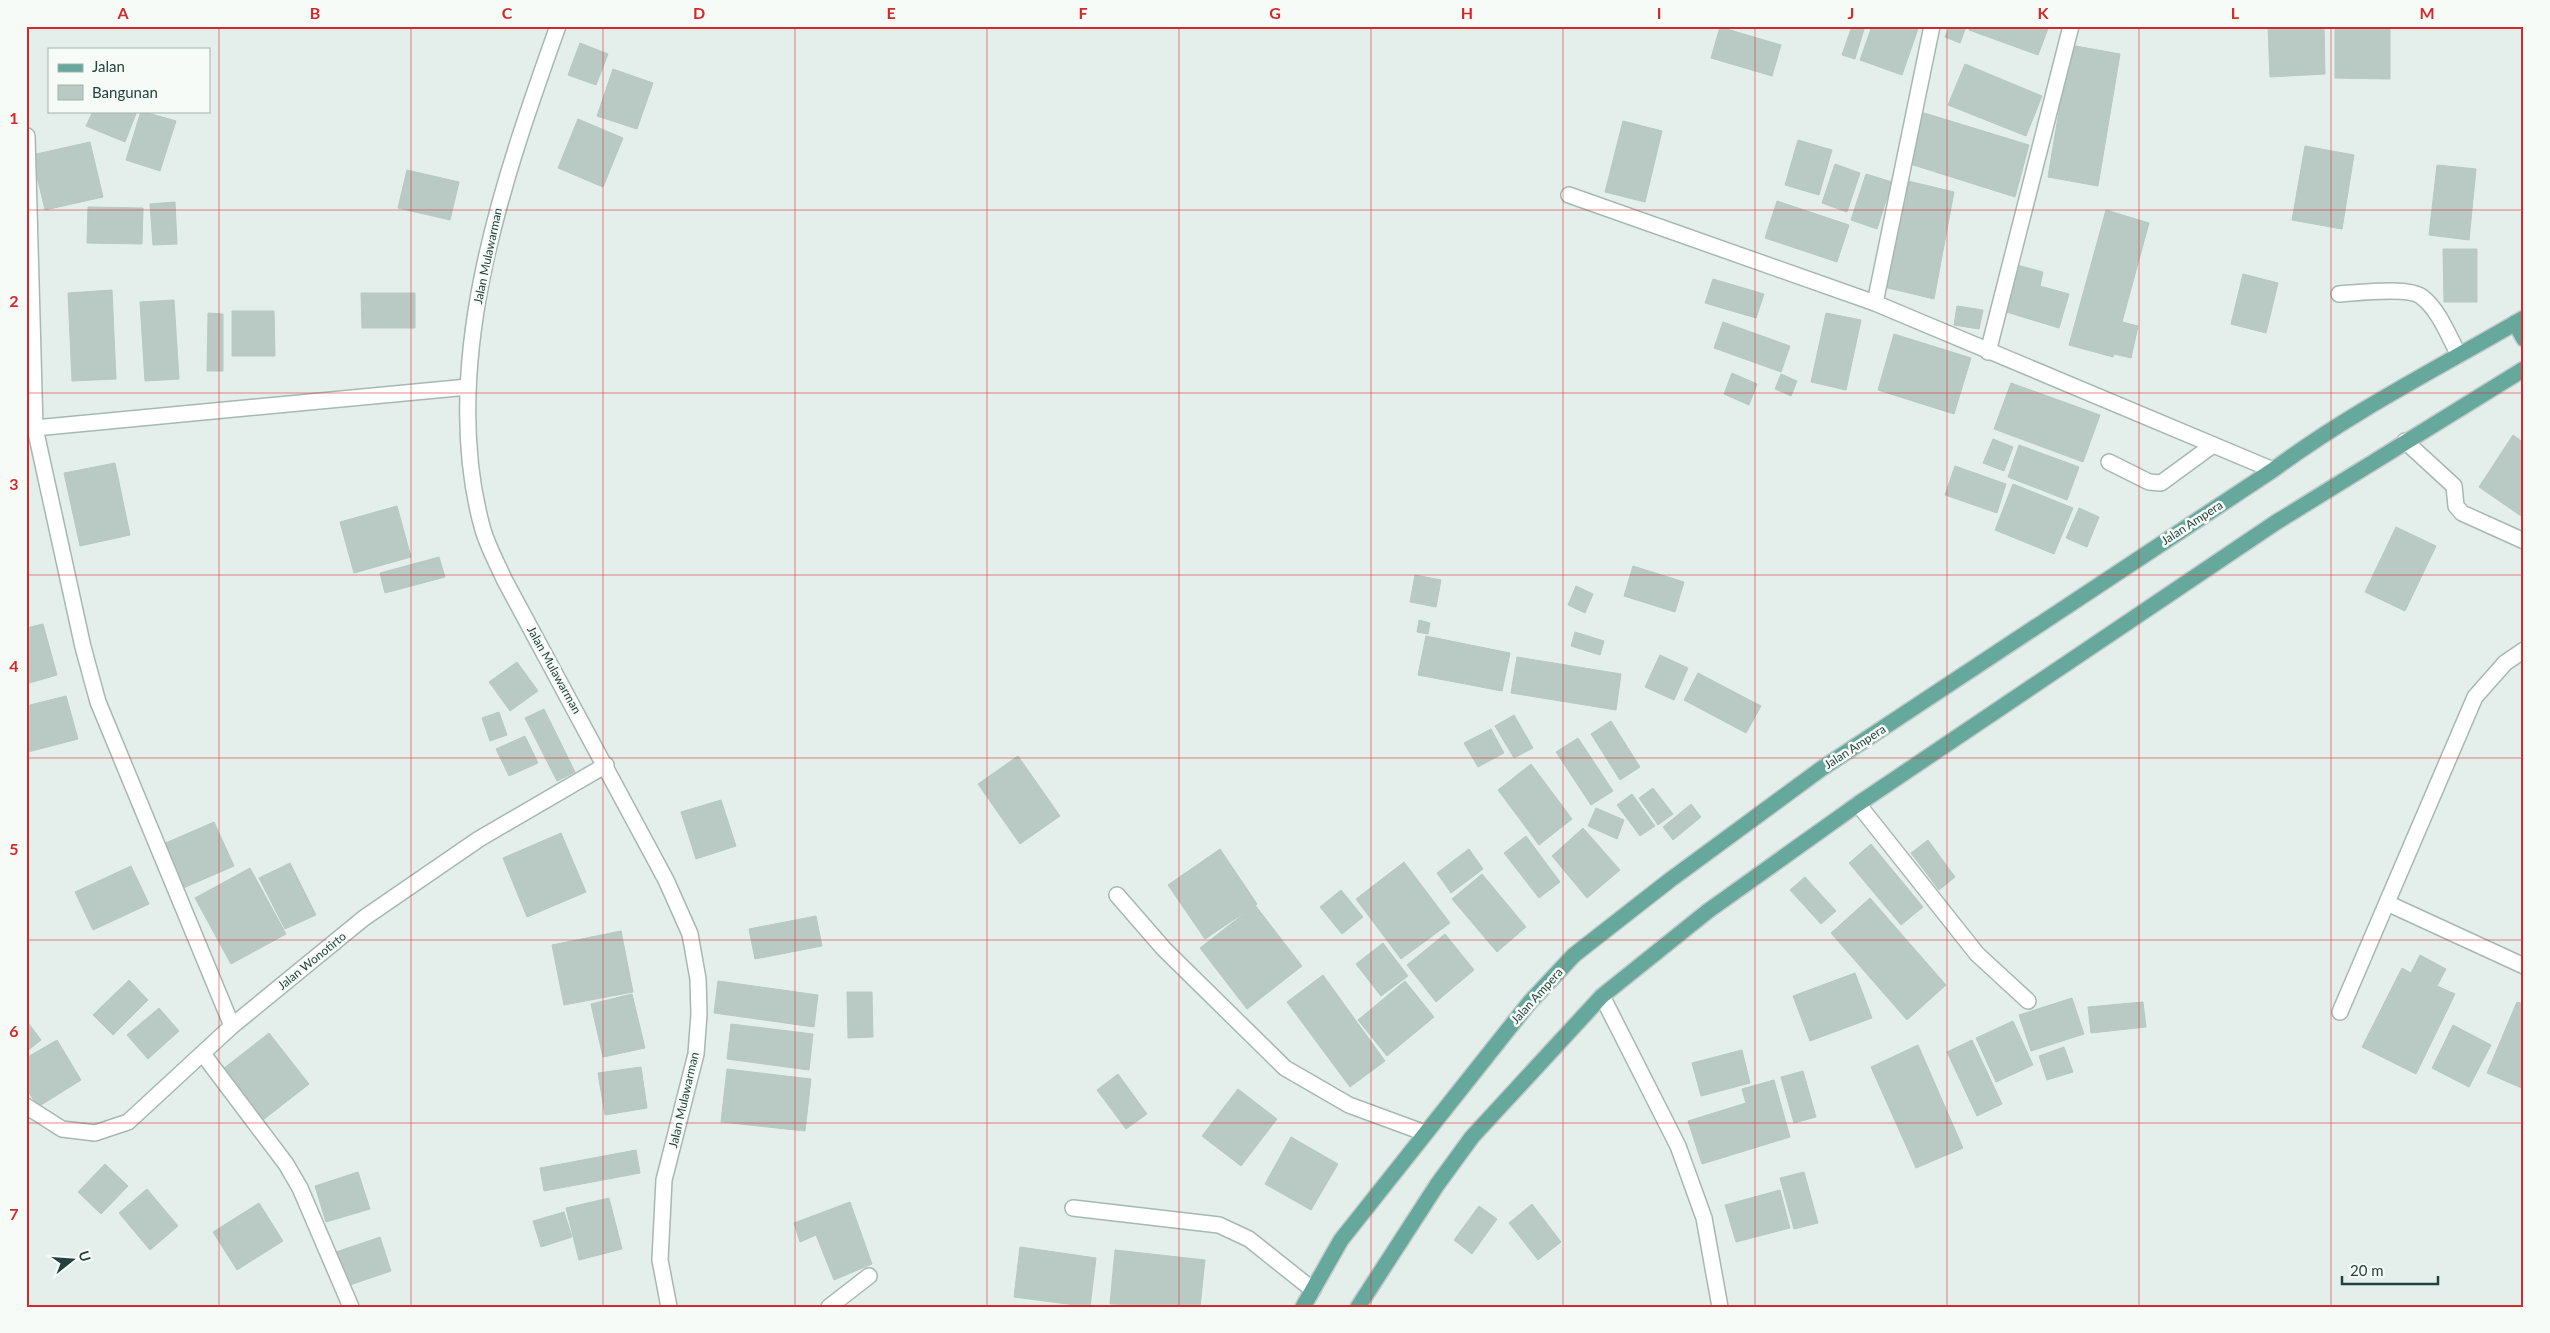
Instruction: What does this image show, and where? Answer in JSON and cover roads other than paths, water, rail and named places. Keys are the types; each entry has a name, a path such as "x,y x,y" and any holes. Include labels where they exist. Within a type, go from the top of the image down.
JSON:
{"main road":[{"name":"Jalan Ampera","path":"1303,1307 1341,1240 1530,1002 1574,955 1640,903 1821,769 2273,470 2303,448 2520,321"},
{"path":"2520,321 2524,339"},
{"path":"1358,1307 1437,1185 1472,1136 1602,996 1708,911 1858,804 2275,523 2404,441 2524,369"}],"street":[{"name":"Jalan Mulawarman","path":"558,26 500,198 480,282 468,387 471,463 476,503 484,532 504,579 606,765 666,880 690,934 698,979 699,1014 696,1054 664,1180 660,1260 669,1307"},
{"path":"1875,303 1932,26"},
{"path":"1988,352 2072,26"},
{"path":"27,136 35,428 83,647 98,702 232,1026"},
{"path":"1569,195 1875,303 2273,470"},
{"path":"2339,294 2409,292 2420,295 2429,303 2459,355"},
{"path":"35,428 468,387"},
{"path":"2404,441 2454,486 2456,506 2462,513 2524,541"},
{"path":"2109,462 2149,482 2161,483 2213,445"},
{"path":"2340,1012 2475,697 2504,663 2524,650"},
{"name":"Jalan Wonotirto","path":"26,1106 62,1129 95,1133 128,1122 232,1026 364,918 479,839 606,765"},
{"path":"1858,804 1977,954 2028,1001"},
{"path":"1117,895 1164,949 1286,1068 1349,1105 1425,1133"},
{"path":"2388,902 2524,966"},
{"path":"1602,996 1678,1146 1704,1218 1720,1307"},
{"path":"202,1054 286,1164 300,1188 351,1307"},
{"path":"1073,1208 1219,1224 1249,1239 1313,1290"},
{"path":"829,1307 838,1302 869,1276"}]}
